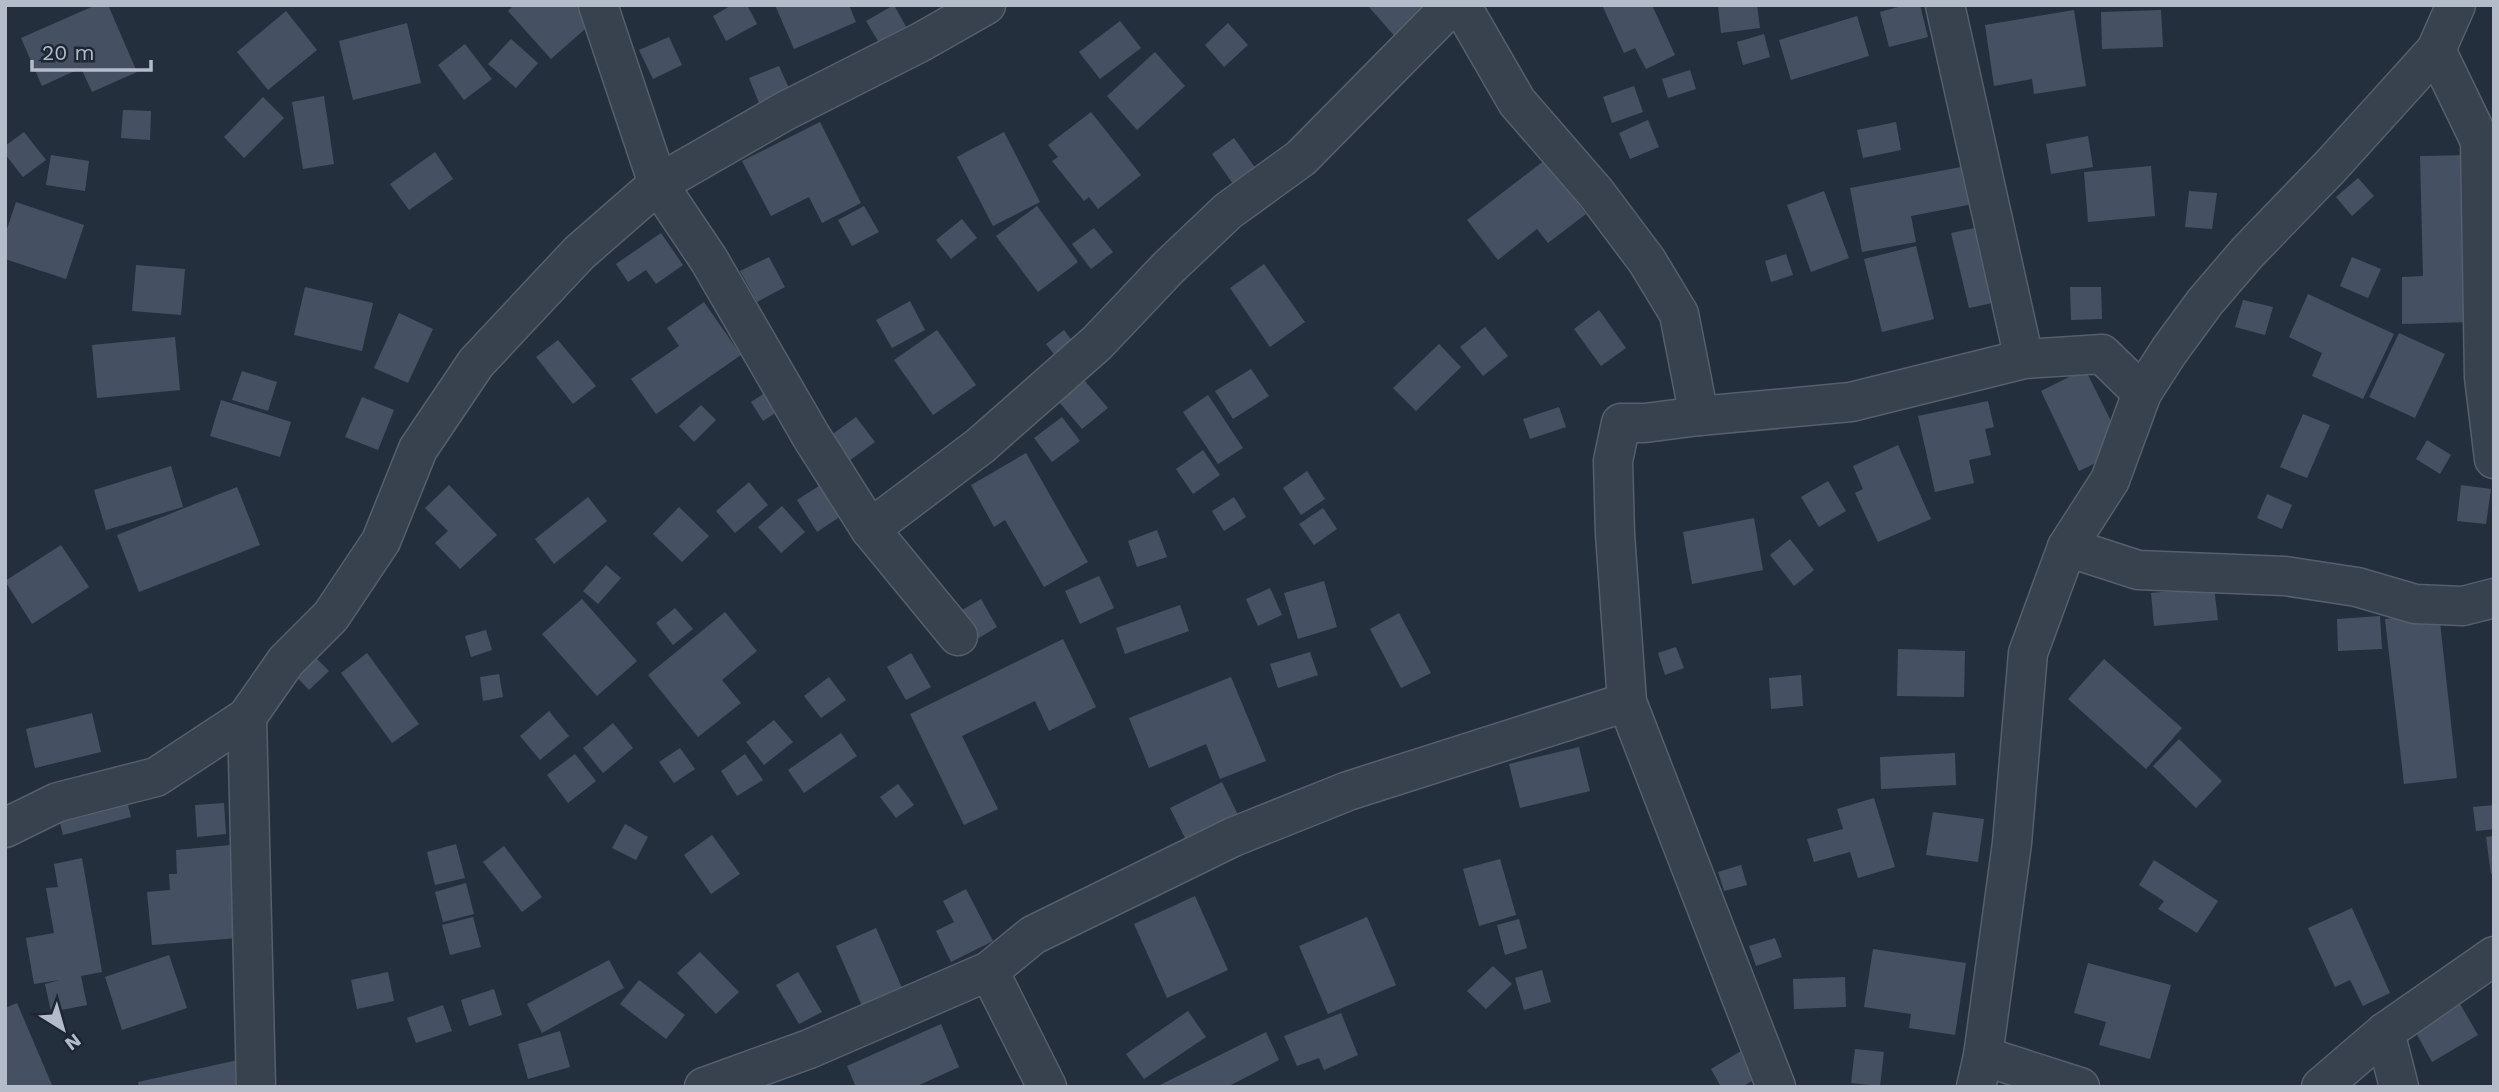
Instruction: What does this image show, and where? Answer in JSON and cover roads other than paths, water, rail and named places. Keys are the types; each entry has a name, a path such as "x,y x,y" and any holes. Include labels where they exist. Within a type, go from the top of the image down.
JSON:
{"street":[{"path":"598,5 658,184 709,260 811,436 870,529 958,636"},
{"path":"5,828 58,802 156,777 247,717 286,661 331,616 382,541 418,449 476,363 579,253 658,184 785,111 921,42 986,5"},
{"path":"870,529 980,446 1097,343 1169,267 1228,211 1301,158 1452,5"},
{"path":"1461,5 1517,102 1596,193 1647,261 1679,314 1699,416"},
{"path":"1945,5 2025,359"},
{"path":"2080,1087 1980,1071 2012,843 2028,653 2067,547 2110,480 2142,393 2169,351 2247,253 2332,166 2436,50 2456,5"},
{"path":"2436,50 2480,141 2484,377 2494,459"},
{"path":"1776,1087 1628,702 1615,534 1613,461 1621,423 1645,424 1699,416 1852,402 2025,359 2102,354 2142,393"},
{"path":"2067,547 2138,570 2285,576 2357,587 2415,604 2463,606 2494,598"},
{"path":"704,1087 822,1043 989,971 1032,935 1233,837 1348,791 1628,702"},
{"path":"247,717 256,1087"},
{"path":"2321,1087 2385,1032 2494,956"},
{"path":"989,971 1047,1087"},
{"path":"2385,1032 2399,1087"}]}
